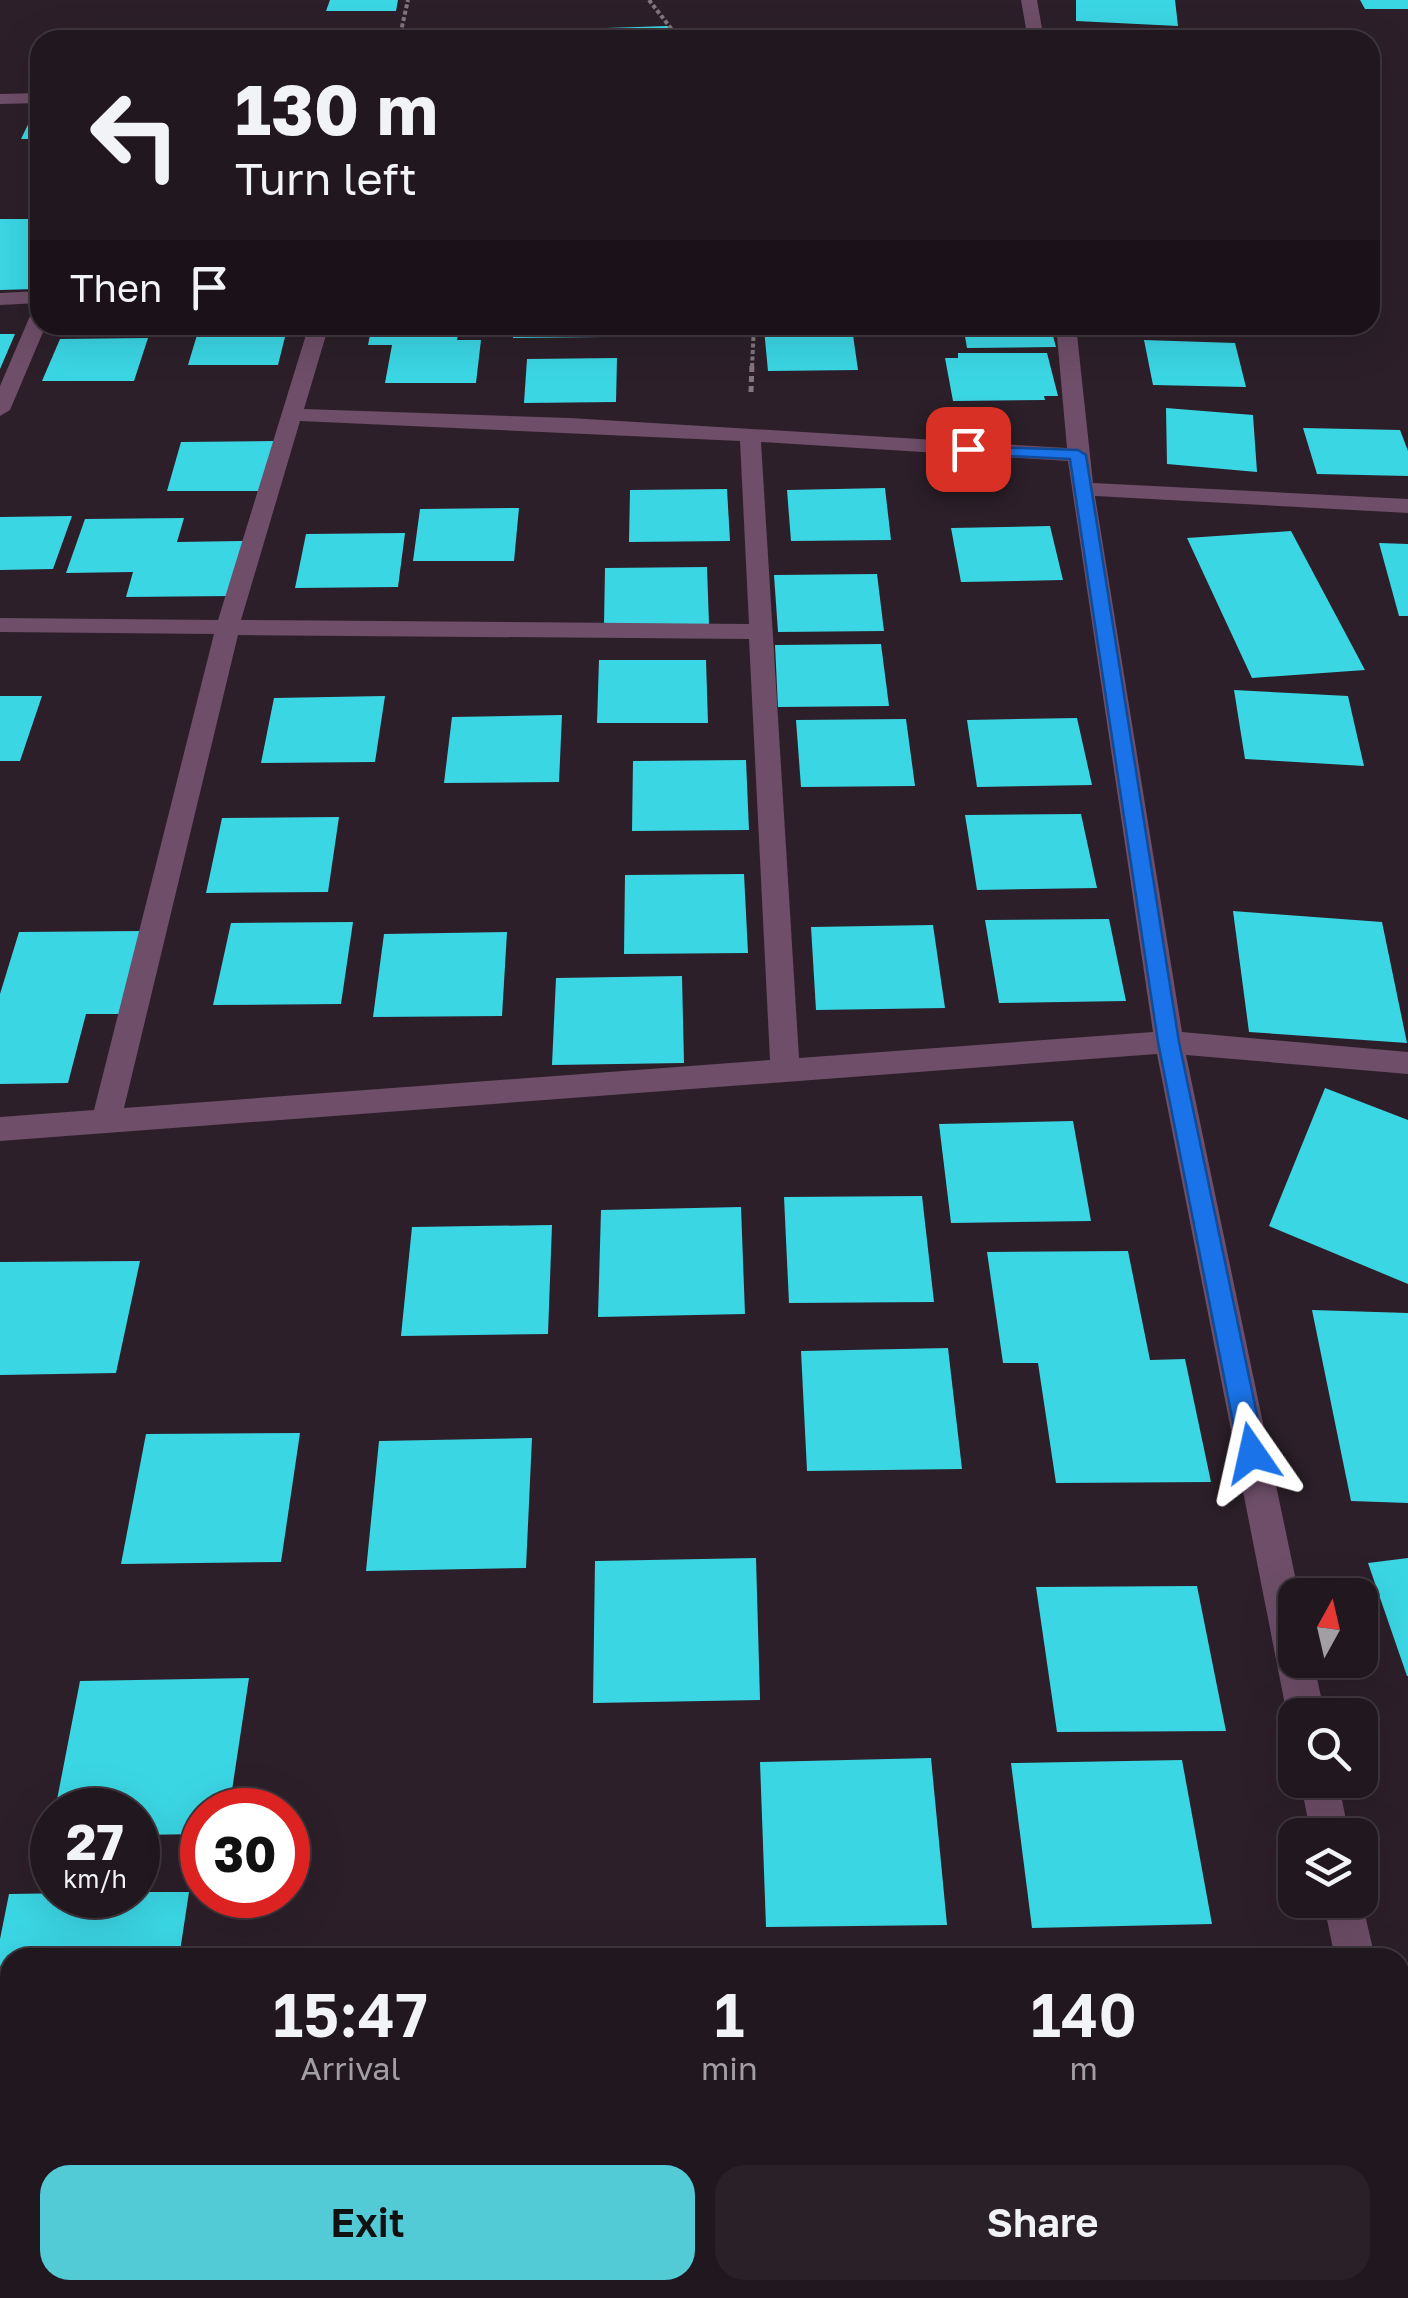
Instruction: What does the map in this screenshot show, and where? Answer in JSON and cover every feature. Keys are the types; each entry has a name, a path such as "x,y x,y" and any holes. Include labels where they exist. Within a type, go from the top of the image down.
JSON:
{"street":[{"path":"1029,0 1034,30"},
{"path":"0,98 30,98"},
{"path":"0,298 30,297"},
{"path":"0,410 32,335"},
{"path":"106,1121 228,626 316,335"},
{"path":"1067,335 1078,455 1168,1042 1303,1698"},
{"path":"292,415 570,424 750,438 1078,455"},
{"path":"750,438 784,1072"},
{"path":"1084,489 1408,506"},
{"path":"0,625 760,632"},
{"path":"0,1128 1168,1042 1408,1063"},
{"path":"1347,1918 1353,1948"}],"path":[{"path":"400,30 408,0"},
{"path":"649,0 672,30"},
{"path":"750,438 754,335"}],"building":[{"path":"330,0 398,0 396,11 326,11"},
{"path":"1076,0 1175,0 1178,26 1076,21"},
{"path":"1360,0 1408,0 1408,9 1365,9"},
{"path":"668,26 669,30 544,30"},
{"path":"30,120 30,139 21,139"},
{"path":"0,219 30,219 30,289 0,290"},
{"path":"0,334 15,334 0,369"},
{"path":"197,335 286,335 278,365 188,365"},
{"path":"370,335 458,335 457,340 481,340 476,383 385,383 392,345 368,345"},
{"path":"513,335 602,335 602,337 513,338"},
{"path":"765,335 853,335 858,370 768,371"},
{"path":"965,335 1053,335 1056,347 967,348"},
{"path":"148,338 134,381 42,381 60,339"},
{"path":"1144,340 1235,343 1246,387 1153,385"},
{"path":"958,353 1047,353 1058,396 1044,396 1045,400 953,401 945,358 958,358"},
{"path":"617,358 616,402 524,403 527,359"},
{"path":"1166,408 1253,415 1257,472 1167,464"},
{"path":"1303,428 1400,430 1408,451 1408,476 1317,474"},
{"path":"277,441 265,491 167,491 181,442"},
{"path":"885,488 891,540 791,541 787,490"},
{"path":"727,489 730,541 629,542 630,490"},
{"path":"519,508 514,561 413,561 420,509"},
{"path":"72,516 53,569 0,570 0,517"},
{"path":"184,518 177,542 243,541 230,596 126,597 133,572 66,573 85,519"},
{"path":"1050,526 1063,580 961,582 951,528"},
{"path":"1291,531 1365,670 1252,678 1187,538"},
{"path":"405,533 398,587 295,588 306,534"},
{"path":"1379,543 1408,544 1408,616 1399,616"},
{"path":"707,567 709,624 604,625 605,568"},
{"path":"877,574 884,631 778,632 774,575"},
{"path":"881,644 889,706 778,707 775,645"},
{"path":"599,660 706,660 708,723 597,723"},
{"path":"1234,690 1348,696 1364,766 1245,759"},
{"path":"0,696 42,696 20,761 0,761"},
{"path":"385,696 375,762 261,763 274,698"},
{"path":"562,715 559,782 444,783 452,717"},
{"path":"1077,718 1092,785 977,787 967,720"},
{"path":"906,719 915,786 801,787 796,720"},
{"path":"746,760 749,830 632,831 633,761"},
{"path":"1081,814 1097,888 977,890 965,815"},
{"path":"339,817 328,892 206,893 222,818"},
{"path":"744,874 748,953 624,954 625,875"},
{"path":"1233,911 1382,922 1407,1043 1249,1032"},
{"path":"1109,919 1126,1001 999,1003 985,920"},
{"path":"353,922 341,1004 213,1005 231,923"},
{"path":"933,925 945,1008 816,1010 811,927"},
{"path":"142,931 122,1014 86,1014 68,1083 0,1084 0,994 19,932"},
{"path":"507,932 502,1016 373,1017 384,934"},
{"path":"682,976 684,1063 552,1065 556,978"},
{"path":"1325,1088 1408,1120 1408,1284 1269,1226"},
{"path":"1073,1121 1091,1221 951,1223 939,1124"},
{"path":"922,1196 934,1302 789,1303 784,1197"},
{"path":"741,1207 745,1314 598,1317 601,1210"},
{"path":"552,1225 548,1334 401,1336 412,1227"},
{"path":"1128,1251 1150,1360 1185,1359 1211,1482 1056,1483 1038,1363 1003,1363 987,1252"},
{"path":"140,1261 116,1373 0,1375 0,1262"},
{"path":"1312,1310 1408,1313 1408,1503 1351,1501"},
{"path":"948,1348 962,1469 807,1471 801,1351"},
{"path":"300,1433 281,1562 121,1564 146,1434"},
{"path":"532,1438 526,1568 366,1571 379,1441"},
{"path":"756,1558 760,1700 593,1703 595,1561"},
{"path":"1408,1558 1408,1676 1378,1592 1378,1578 1373,1578 1368,1563"},
{"path":"1197,1586 1226,1731 1057,1732 1036,1587"},
{"path":"249,1678 232,1788 180,1788 180,1834 160,1835 160,1788 59,1788 80,1681"},
{"path":"931,1758 947,1925 766,1927 760,1762"},
{"path":"1182,1760 1212,1924 1032,1928 1011,1763"},
{"path":"160,1892 180,1892 180,1918 185,1918 181,1948 0,1948 9,1894 30,1894 30,1918 160,1918"}],"route":[{"path":"968,449 1078,455 1168,1042 1252,1453"}]}
